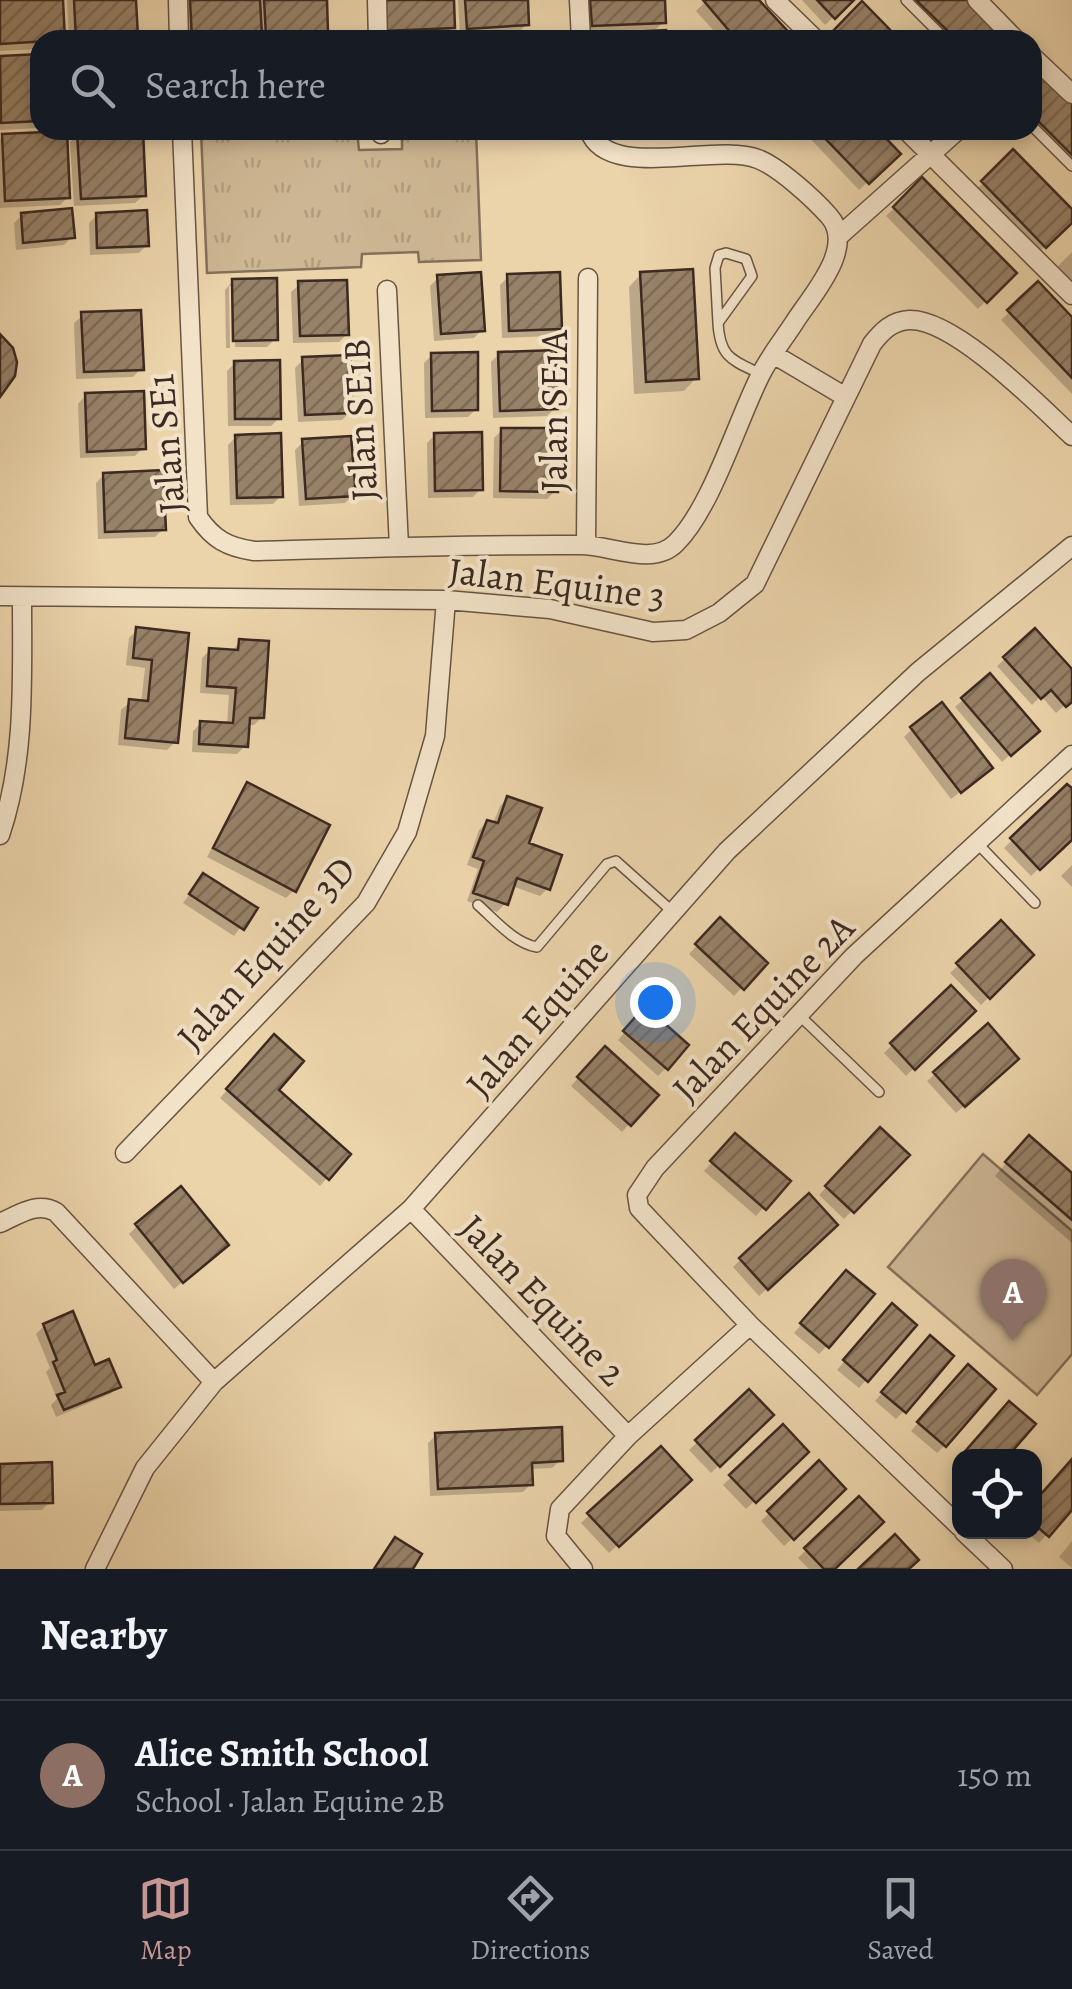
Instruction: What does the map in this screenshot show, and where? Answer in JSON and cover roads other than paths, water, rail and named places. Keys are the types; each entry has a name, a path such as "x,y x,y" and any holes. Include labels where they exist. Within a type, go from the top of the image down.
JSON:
{"street":[{"path":"178,0 179,30"},
{"path":"376,0 378,30"},
{"path":"579,0 580,30"},
{"path":"775,0 806,30"},
{"path":"977,0 1006,30"},
{"path":"1042,68 1072,94"},
{"name":"Jalan SE1","path":"182,140 198,517 210,535 231,548 595,546 646,555 664,552 676,544 707,493 761,374 831,264 838,237"},
{"path":"593,140 606,153 625,157 733,154 758,159 771,165 827,213 838,237 947,140"},
{"path":"916,140 1072,295"},
{"name":"Jalan SE1A","path":"588,278 595,546"},
{"name":"Jalan SE1B","path":"387,290 398,547"},
{"name":"Jalan Equine 3","path":"0,596 446,600 550,609 653,632 686,630 719,613 755,584 844,396 880,333 891,324 908,320 926,322 958,339 1009,377 1072,436"},
{"path":"772,354 844,396"},
{"name":"Jalan Equine","path":"94,1569 146,1468 214,1382 411,1209 726,852 918,672 1072,546"},
{"path":"0,835 12,800 22,715 22,598"},
{"name":"Jalan Equine 3D","path":"125,1153 366,903 407,832 435,736 446,600"},
{"name":"Jalan Equine 2A","path":"750,1325 639,1208 637,1195 655,1168 854,956 1072,755"},
{"path":"0,1223 38,1207 56,1212 214,1382"},
{"name":"Jalan Equine 2","path":"411,1209 628,1436"},
{"path":"583,1569 556,1536 560,1509 628,1436 750,1325 952,1520"},
{"path":"971,1539 1003,1569"}],"lane":[{"path":"906,0 936,30"},
{"path":"1042,136 1072,166"},
{"path":"718,323 752,276 746,259 731,253 720,256 715,268 719,342 726,356 761,374"},
{"path":"977,843 1035,903"},
{"path":"478,905 528,946 537,947 607,864 616,862 673,912"},
{"path":"798,1014 879,1092"}],"place":[{"name":"Alice Smith School","path":"1013,1341"}]}
